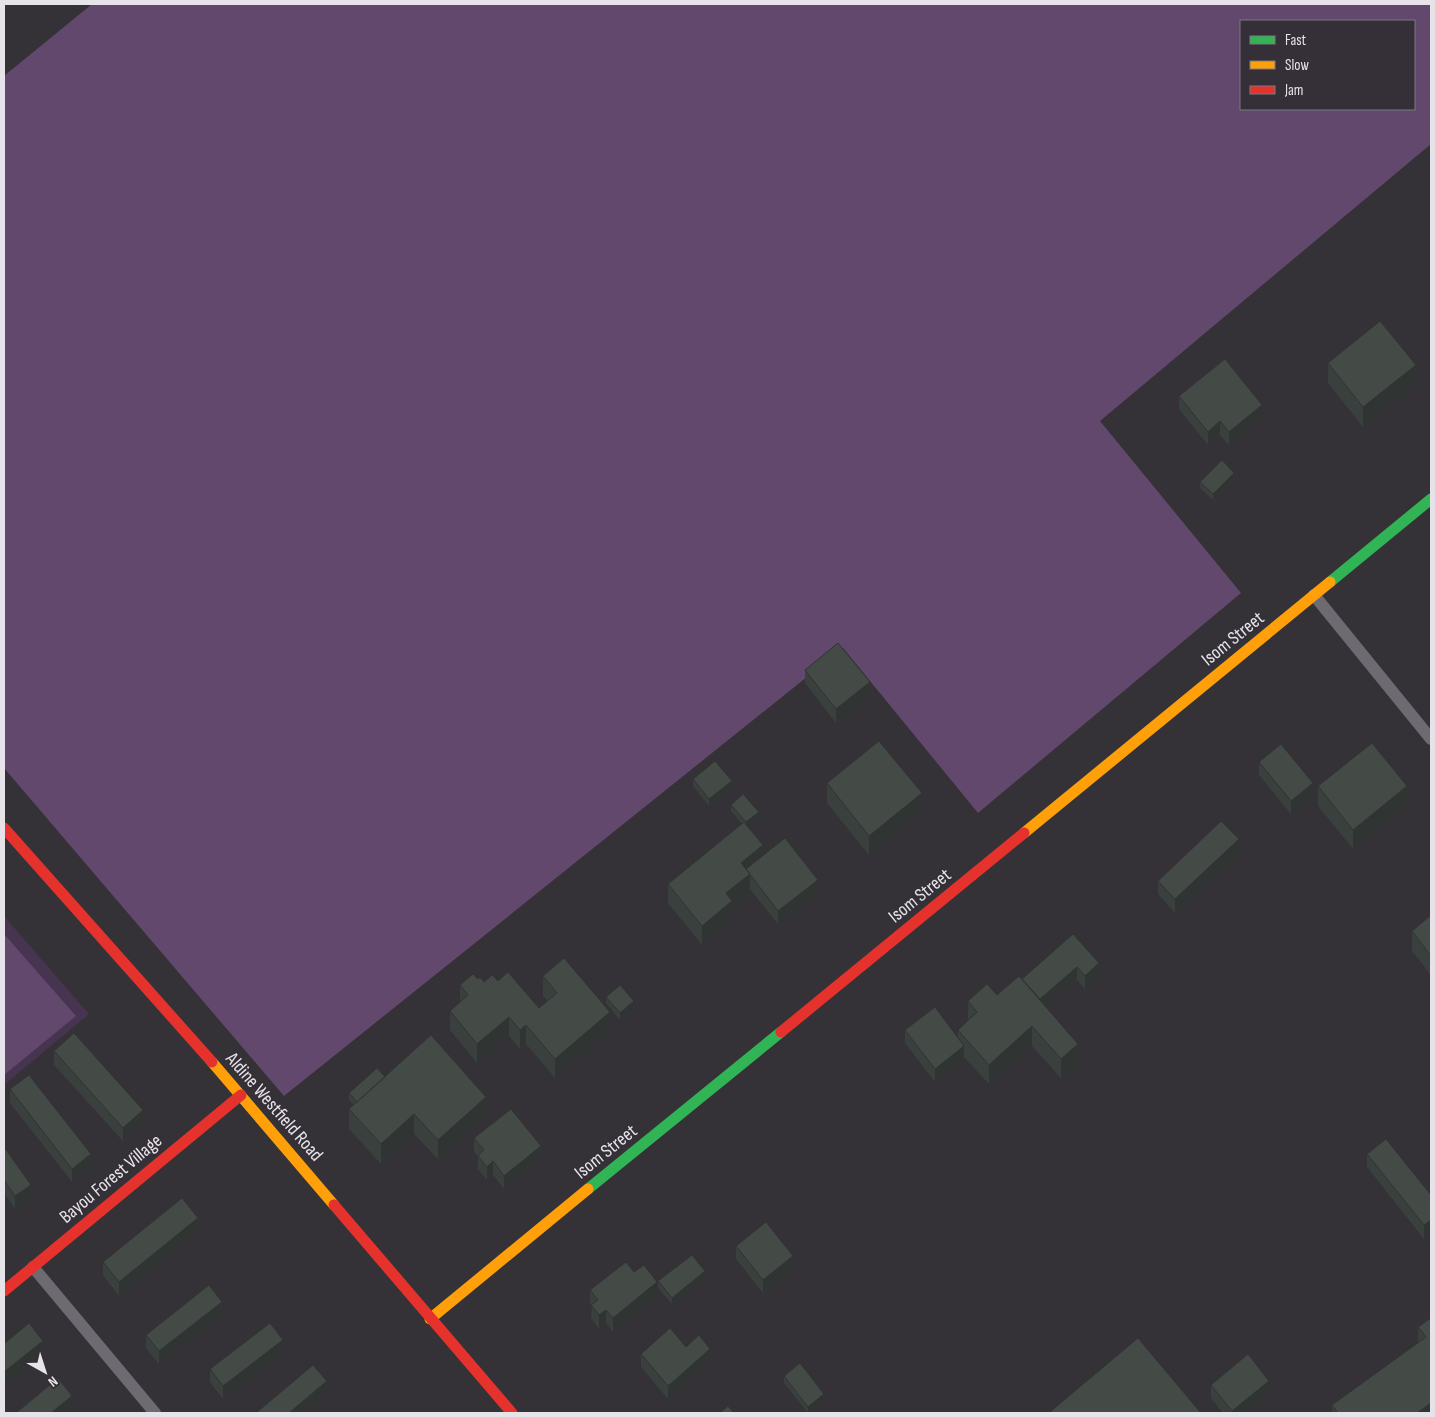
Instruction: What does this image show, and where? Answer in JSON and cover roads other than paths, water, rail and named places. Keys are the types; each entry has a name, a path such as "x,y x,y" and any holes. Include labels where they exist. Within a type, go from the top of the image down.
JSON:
{"street":[{"name":"Isom Street","path":"430,1319 1431,499"},
{"name":"Aldine Westfield Road","path":"4,828 241,1095 512,1413"},
{"name":"Bayou Forest Village","path":"4,1291 241,1095"}],"lane":[{"path":"1314,595 1431,739"},
{"path":"33,1267 155,1413"}]}
